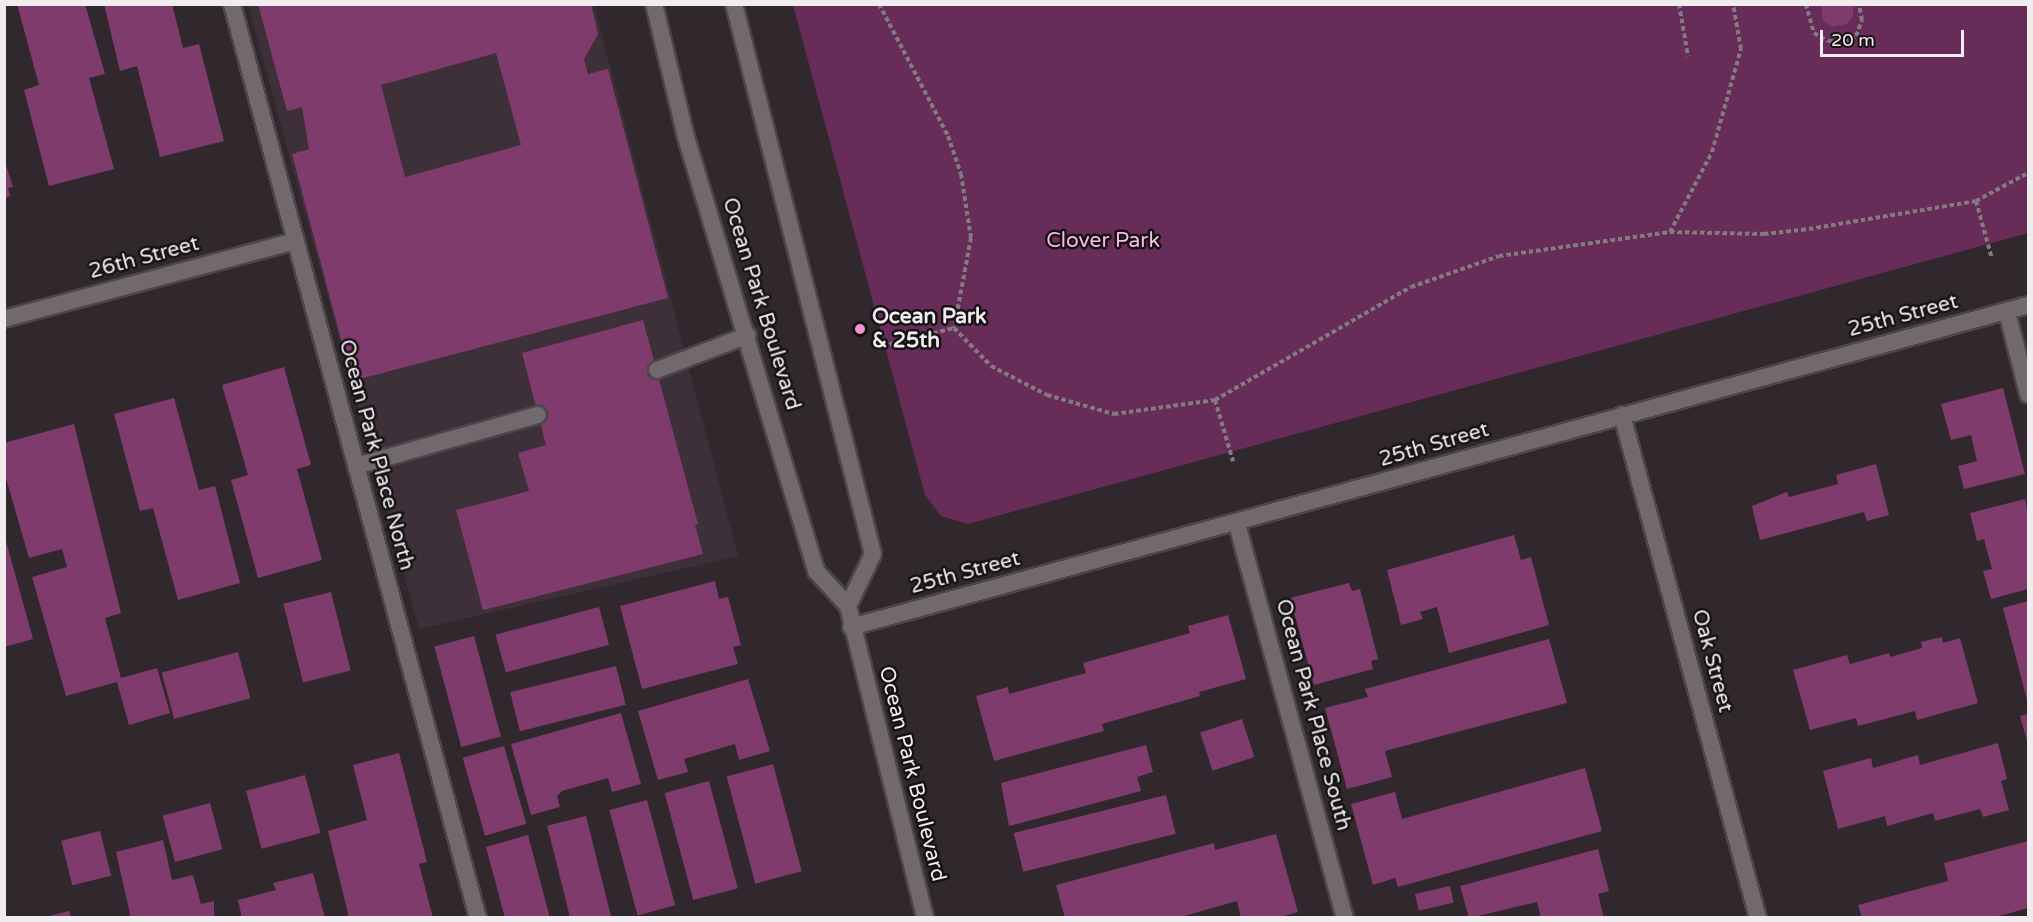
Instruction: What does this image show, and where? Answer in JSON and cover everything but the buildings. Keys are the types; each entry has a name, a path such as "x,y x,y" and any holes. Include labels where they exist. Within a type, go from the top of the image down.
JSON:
{"street":[{"name":"Ocean Park Place North","path":"232,4 478,918"},
{"name":"Ocean Park Boulevard","path":"654,4 686,137 748,335 816,571 848,606"},
{"name":"Ocean Park Boulevard","path":"734,4 873,554 848,606 851,627 924,917"},
{"name":"26th Street","path":"4,319 296,241"},
{"name":"25th Street","path":"851,627 1237,524 1622,415 2028,305"},
{"path":"2007,312 2028,394"},
{"path":"657,370 748,335"},
{"path":"356,466 538,415"},
{"name":"Oak Street","path":"1622,415 1758,918"},
{"name":"Ocean Park Place South","path":"1237,524 1345,918"}],"path":[{"path":"879,4 948,136 961,174 971,238 954,328"},
{"path":"1679,4 1688,56"},
{"path":"1670,232 1712,152 1741,49 1733,4"},
{"path":"1806,4 1814,33 1828,41 1844,42 1856,36 1862,20 1859,4"},
{"path":"954,328 991,366 1047,395 1114,414 1215,399 1411,287 1499,256 1670,232 1764,234 1976,201 2028,173"},
{"path":"1976,201 1992,259"},
{"path":"875,348 954,328"},
{"path":"1215,399 1233,461"}],"shaded area":[{"path":"248,5 594,5 738,556 419,629"}],"green space":[{"name":"Clover Park","path":"793,5 2028,5 2028,233 968,524 941,516 925,495"}],"place":[{"name":"Ocean Park & 25th","path":"860,329"}]}
